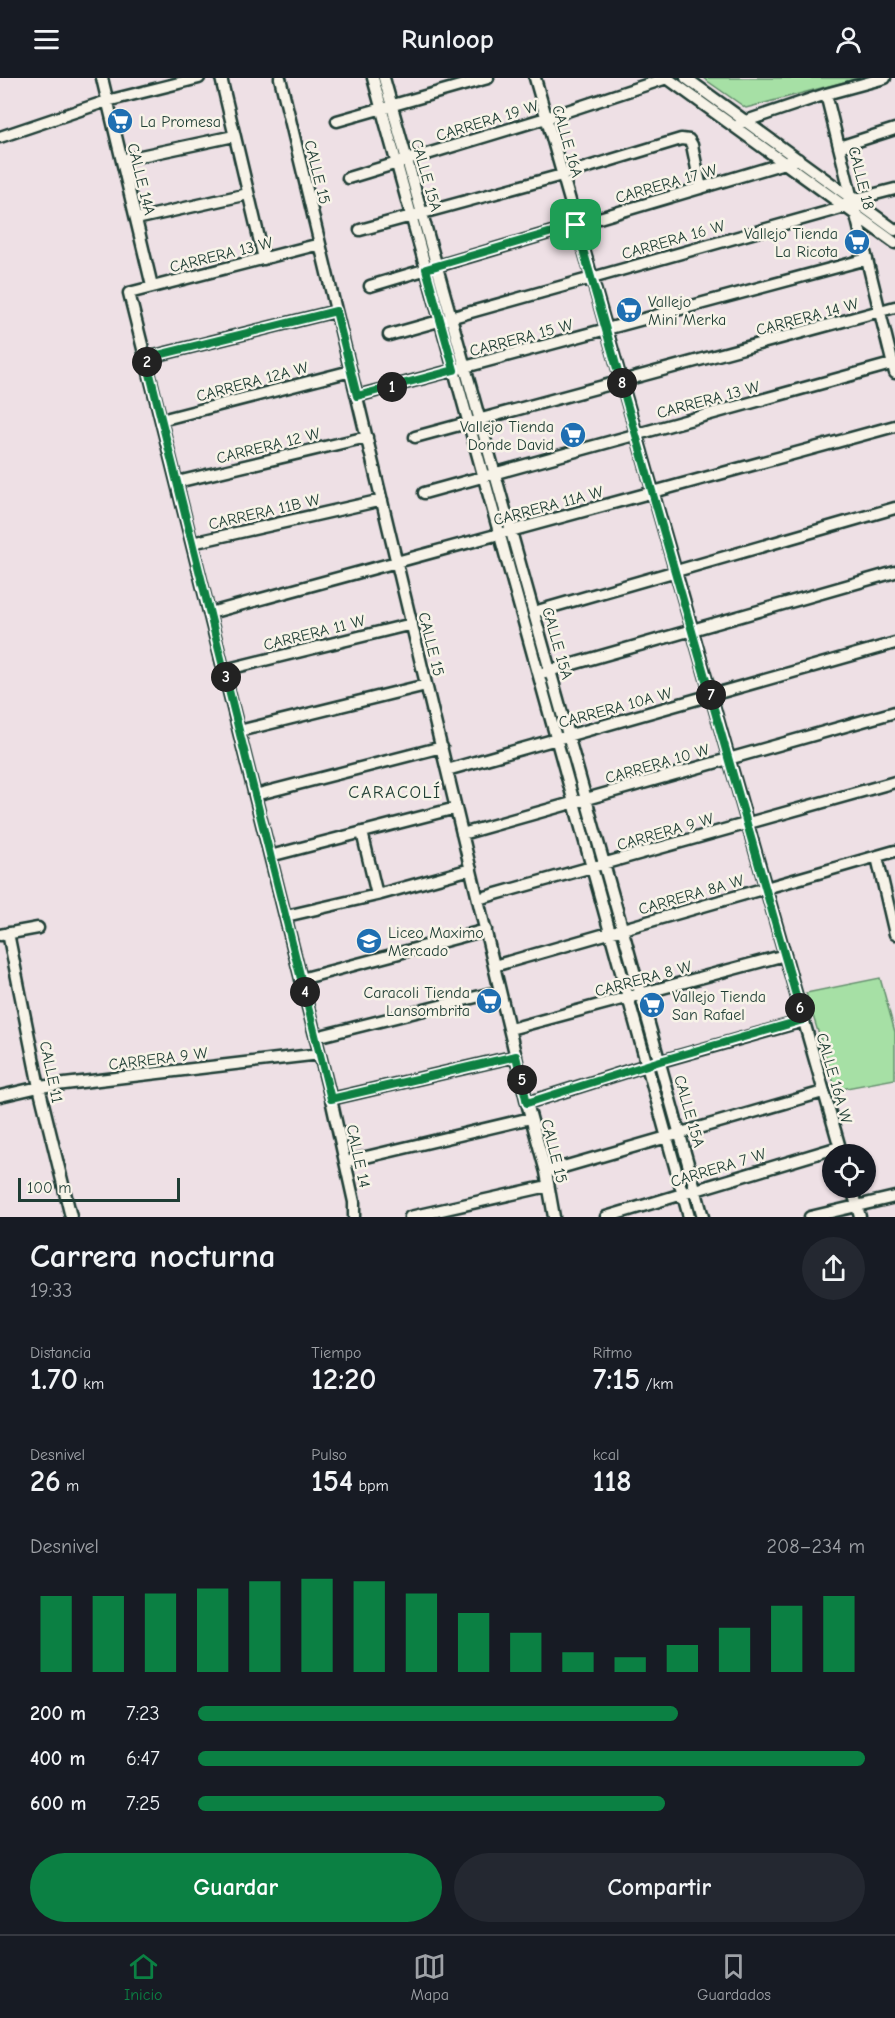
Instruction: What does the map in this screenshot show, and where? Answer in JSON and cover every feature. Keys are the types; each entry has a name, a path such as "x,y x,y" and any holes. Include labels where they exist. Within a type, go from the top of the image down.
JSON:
{"street":[{"name":"CALLE 14A","path":"102,78 153,286"},
{"path":"0,137 107,101 199,78"},
{"path":"221,78 264,259"},
{"name":"CALLE 15","path":"280,78 500,992 546,1172 554,1217"},
{"name":"CALLE 15A","path":"373,78 386,107 474,421 495,474 703,1217"},
{"name":"CALLE 15A","path":"384,78 386,107"},
{"path":"337,121 488,78"},
{"name":"CALLE 16A","path":"535,78 711,697"},
{"path":"667,78 785,163 895,230"},
{"name":"CARRERA 19 W","path":"348,178 546,118 667,78"},
{"path":"686,78 798,159 848,203 856,217 895,243"},
{"path":"734,127 744,120 885,78"},
{"name":"CALLE 18","path":"826,94 839,147 848,203"},
{"path":"839,147 895,129"},
{"path":"122,160 234,136"},
{"path":"360,230 562,175 681,139 689,140 692,145 701,188"},
{"name":"CARRERA 17 W","path":"370,286 798,159"},
{"name":"CARRERA 16 W","path":"388,335 895,189"},
{"path":"136,219 248,194"},
{"name":"CALLE 18","path":"856,217 894,367"},
{"name":"CARRERA 13 W","path":"129,293 320,244"},
{"name":"CARRERA 15 W","path":"357,396 867,259"},
{"name":"CARRERA 11B W","path":"129,293 192,543 382,500"},
{"name":"CARRERA 14 W","path":"415,437 895,308"},
{"path":"146,358 336,311"},
{"name":"CARRERA 13 W","path":"424,493 636,434 894,367"},
{"name":"CARRERA 12A W","path":"161,420 351,371"},
{"name":"CALLE 15A","path":"474,421 484,477 689,1217"},
{"name":"CARRERA 11A W","path":"210,613 895,426"},
{"name":"CARRERA 12 W","path":"177,482 367,436"},
{"path":"534,612 895,508"},
{"name":"CALLE 14","path":"192,543 331,1099 354,1202 354,1217"},
{"path":"538,674 895,572"},
{"path":"518,602 530,599"},
{"name":"CARRERA 11 W","path":"224,670 412,624"},
{"name":"CARRERA 10A W","path":"447,770 895,643"},
{"path":"239,730 426,685"},
{"name":"CALLE 16A W","path":"711,697 838,1144"},
{"name":"CARRERA 10 W","path":"462,834 895,712"},
{"path":"255,795 442,747"},
{"name":"CARRERA 9 W","path":"478,899 895,782"},
{"path":"270,856 456,808"},
{"path":"362,832 377,895"},
{"name":"CARRERA 8A W","path":"494,966 895,851"},
{"path":"877,856 895,933"},
{"path":"286,916 471,870"},
{"path":"4,934 38,927"},
{"path":"302,979 486,930"},
{"name":"CALLE 11","path":"4,934 71,1217"},
{"name":"CARRERA 8 W","path":"510,1029 784,955"},
{"path":"316,1038 500,992"},
{"path":"527,1103 660,1061 803,1020"},
{"name":"CARRERA 9 W","path":"0,1096 39,1087 320,1054"},
{"path":"331,1099 516,1056"},
{"path":"546,1172 823,1092"},
{"path":"345,1162 531,1118"},
{"name":"CARRERA 7 W","path":"606,1217 696,1189 822,1156"},
{"path":"410,1217 548,1186"},
{"path":"810,1217 859,1211 895,1197"}],"green space":[{"path":"703,78 859,78 746,108"},
{"path":"880,978 895,1032 895,1079 836,1090 806,993"}],"place":[{"name":"La Promesa","path":"120,121"},
{"name":"Vallejo Tienda La Ricota","path":"857,242"},
{"name":"Vallejo Mini Merka","path":"629,310"},
{"name":"Vallejo Tienda Donde David","path":"573,435"},
{"name":"Liceo Maximo Mercado","path":"369,941"},
{"name":"Caracoli Tienda Lansombrita","path":"489,1001"},
{"name":"Vallejo Tienda San Rafael","path":"652,1005"}],"district":[{"name":"CARACOLÍ","path":"395,792"}],"route":[{"path":"576,225 803,1020 660,1061 527,1103 516,1056 331,1099 146,358 336,311 357,396 454,370 426,269 576,225"}]}
